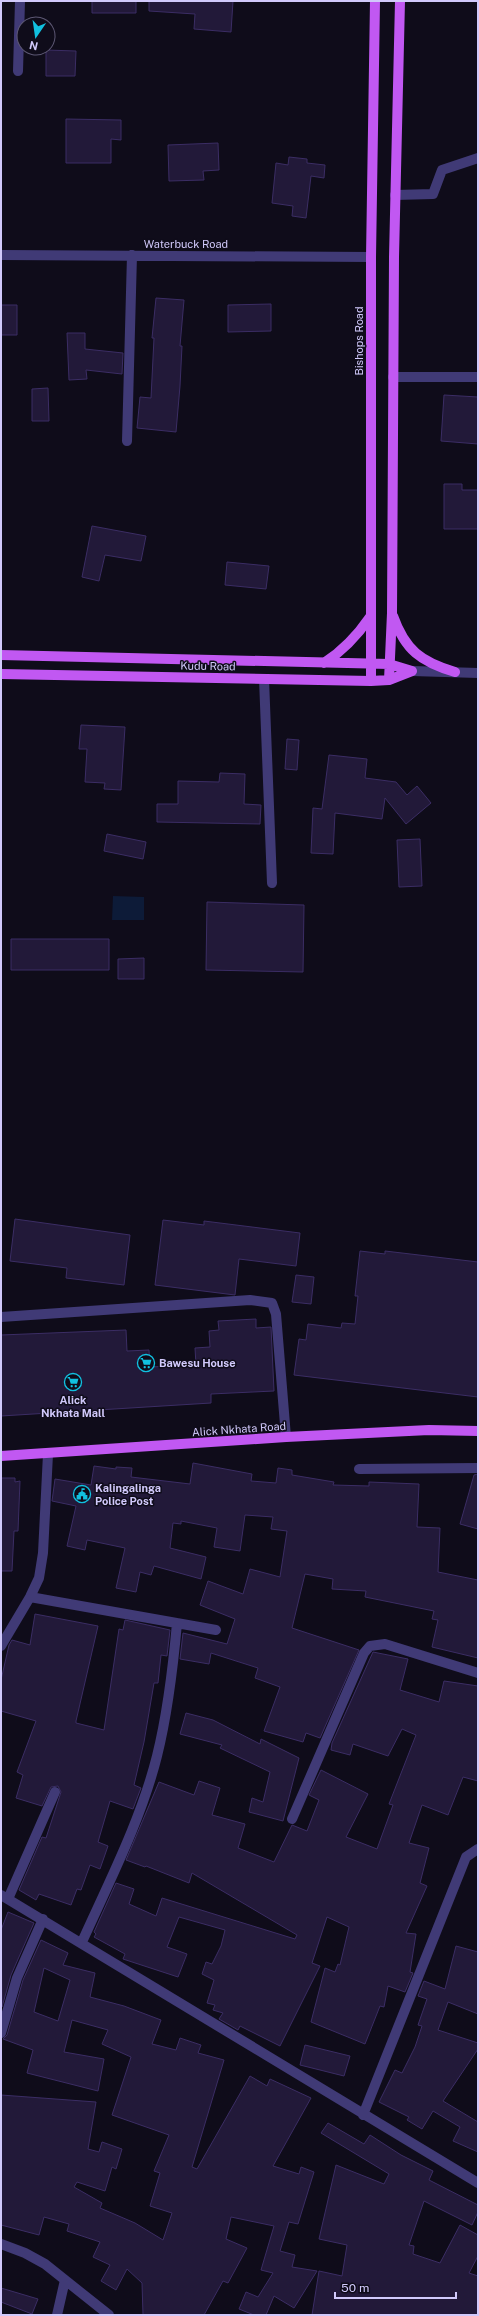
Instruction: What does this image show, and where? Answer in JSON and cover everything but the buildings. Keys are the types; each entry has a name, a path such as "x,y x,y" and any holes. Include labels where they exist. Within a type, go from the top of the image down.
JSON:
{"main road":[{"name":"Bishops Road","path":"371,681 371,257 376,1"},
{"path":"389,680 392,613 395,195 400,1"},
{"path":"392,613 400,635 414,653 433,666 455,672"},
{"path":"324,663 342,651 358,635 370,617"},
{"name":"Kudu Road","path":"1,655 371,663 389,664 412,671"},
{"name":"Kudu Road","path":"1,674 371,681 389,680 412,671"},
{"name":"Alick Nkhata Road","path":"1,1456 286,1437 429,1430 478,1432"}],"street":[{"path":"18,71 20,1"},
{"path":"395,195 433,194 442,170 478,158"},
{"name":"Waterbuck Road","path":"1,254 371,257"},
{"path":"127,441 132,255"},
{"path":"393,377 478,377"},
{"name":"Kudu Road","path":"412,671 478,672"},
{"path":"264,679 272,883"},
{"path":"1,1317 250,1300 272,1303 276,1314 286,1437"},
{"path":"1,1646 30,1597 39,1578 43,1553 48,1454"},
{"path":"359,1469 478,1468"},
{"path":"30,1597 216,1630"},
{"path":"82,1942 140,1808 157,1756 172,1679 177,1623"},
{"path":"292,1819 364,1653 370,1646 385,1644 478,1673"},
{"path":"55,1792 4,1897 82,1942 363,2115 478,2183"},
{"path":"363,2115 466,1858 478,1849"},
{"path":"1,2033 17,1978 43,1919"},
{"path":"1,2244 25,2253 45,2264 109,2315"},
{"path":"57,2315 65,2280"}],"water":[{"path":"113,896 144,897 144,920 112,920"}],"place":[{"name":"Bawesu House","path":"146,1363"},
{"name":"Alick Nkhata Mall","path":"73,1382"},
{"name":"Kalingalinga Police Post","path":"82,1494"}]}
